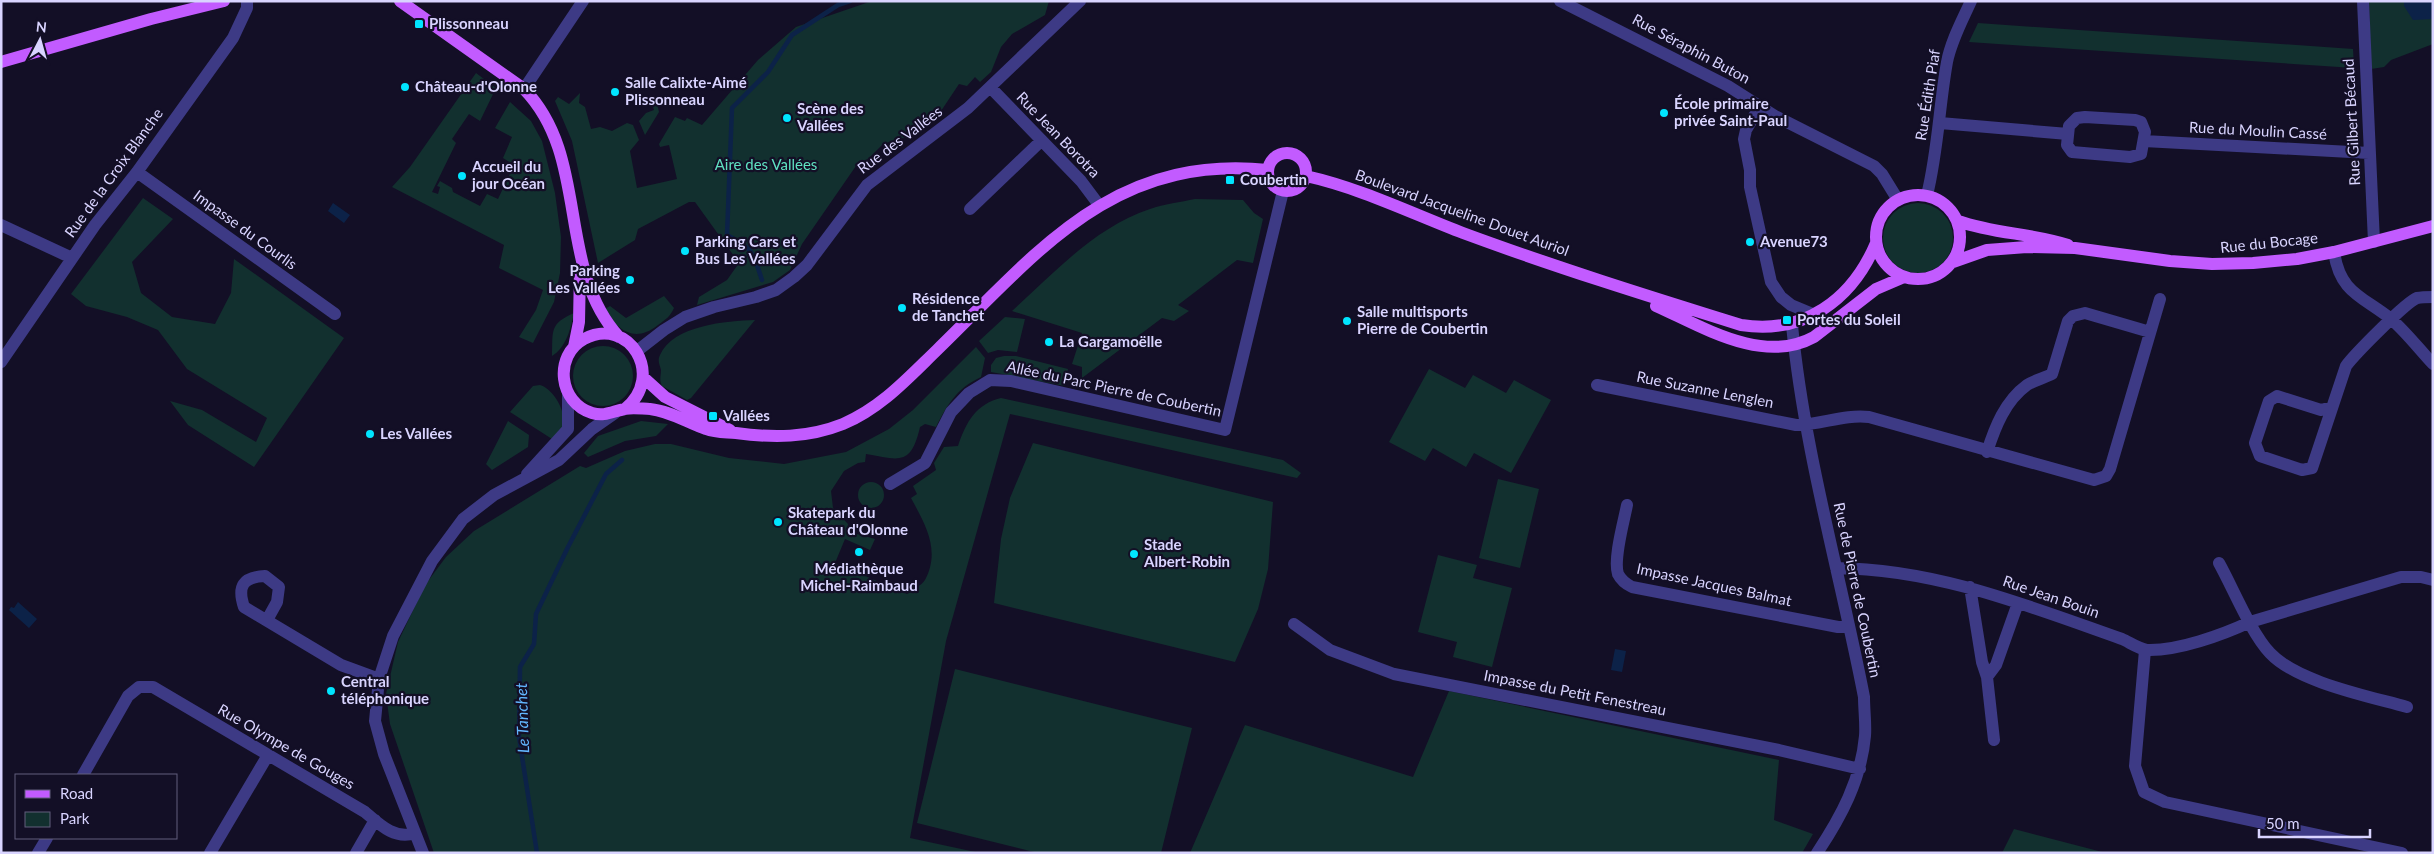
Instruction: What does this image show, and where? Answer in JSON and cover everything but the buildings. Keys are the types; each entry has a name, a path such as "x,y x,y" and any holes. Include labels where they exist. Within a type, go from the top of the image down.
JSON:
{"main road":[{"path":"1,62 151,19 224,1"},
{"path":"400,1 524,89 541,108 558,144 580,254 595,304 608,325 619,337 637,351 644,368 644,378 638,395 620,411"},
{"path":"1291,154 1301,159 1306,176 1304,181 1295,190 1282,191 1273,186 1268,170 1273,159 1278,155 1291,154"},
{"path":"580,254 579,322 574,347 565,362 563,371 564,383 568,394 583,410 599,414 620,411 661,411 710,431 776,438 797,436 825,430 861,415 906,380 1052,239 1099,205 1137,187 1174,175 1226,168 1268,170"},
{"name":"Boulevard Jacqueline Douet Auriol","path":"1306,176 1346,187 1464,233 1606,283 1741,325 1764,328 1792,325 1815,315 1857,278 1870,258 1876,243"},
{"path":"1917,195 1927,195 1946,205 1958,221 1961,242 1953,262 1947,268 1932,277 1922,279 1904,277 1886,264 1876,243 1876,230 1880,218 1898,200 1917,195"},
{"name":"Rue du Bocage","path":"1958,221 1998,233 2048,238 2075,248"},
{"name":"Rue du Bocage","path":"1953,262 1987,250 2075,248 2170,261 2212,264 2297,259 2334,252 2433,226"},
{"name":"Boulevard Jacqueline Douet Auriol","path":"1606,283 1706,328 1738,340 1772,348 1805,342 1829,327 1876,288 1904,277"},
{"path":"574,347 595,335 607,334 619,337"},
{"path":"644,378 665,397 734,433"}],"street":[{"name":"Rue de la Croix Blanche","path":"1,362 72,258 137,172 233,38 247,8 247,1"},
{"path":"524,89 583,1"},
{"name":"Rue des Vallées","path":"637,351 664,330 685,318 714,307 776,290 794,277 807,265 867,185 936,134 991,88 1080,1"},
{"name":"Rue Séraphin Buton","path":"1560,1 1728,86 1775,116 1874,166 1882,174 1898,200"},
{"name":"Rue Édith Piaf","path":"1927,195 1934,169 1948,61 1954,39 1971,1"},
{"name":"Rue Gilbert Bécaud","path":"2363,1 2374,242"},
{"name":"Rue Jean Borotra","path":"991,88 1081,181 1099,205"},
{"path":"1760,106 1746,130 1744,148 1750,170 1750,187 1771,282 1781,297 1791,305 1815,315"},
{"path":"2078,118 2135,120 2144,126 2144,141 2141,154 2134,157 2077,154 2068,148 2068,134 2068,126 2078,118"},
{"path":"1940,123 2068,134"},
{"path":"970,209 1041,141"},
{"name":"Rue du Moulin Cassé","path":"2144,141 2369,153"},
{"name":"Impasse du Courlis","path":"137,172 335,314"},
{"name":"Allée du Parc Pierre de Coubertin","path":"890,484 925,463 944,424 959,401 980,384 990,380 1011,381 1226,430 1282,191"},
{"path":"1,225 72,258"},
{"path":"2334,252 2339,276 2345,285 2391,320 2433,364"},
{"path":"2332,407 2321,410 2277,396 2269,401 2256,443 2260,456 2302,470 2312,468 2346,366 2353,356 2416,298 2433,297"},
{"path":"1806,425 1856,416 1870,417 2086,479 2094,480 2106,476 2116,449 2160,299"},
{"path":"1987,452 1997,424 2013,399 2026,386 2052,374 2068,321 2073,316 2085,313 2150,332"},
{"name":"Rue de Pierre de Coubertin","path":"1792,325 1797,376 1806,425 1864,698 1865,735 1860,770 1850,795 1817,853"},
{"name":"Rue Suzanne Lenglen","path":"1598,385 1806,425"},
{"path":"523,477 568,429 568,394"},
{"path":"423,853 376,731 375,711 379,679 386,652 399,621 446,540 472,510 523,477 548,467 559,460 592,428 620,411"},
{"name":"Impasse Jacques Balmat","path":"1627,505 1617,564 1618,574 1624,582 1632,587 1838,627 1848,627"},
{"path":"2219,563 2250,622 2270,653 2304,676 2407,707"},
{"name":"Rue Jean Bouin","path":"1836,568 1907,574 1970,587 2122,639 2145,650"},
{"path":"2402,853 2165,802 2144,792 2134,766 2145,650 2175,647 2234,629 2250,622 2401,577 2421,577 2433,580"},
{"path":"1970,587 1982,662 1988,677 1994,740"},
{"path":"1988,677 1996,665 2018,602"},
{"path":"267,620 341,665 379,679"},
{"name":"Impasse du Petit Fenestreau","path":"1294,624 1330,650 1394,674 1779,750 1860,770"},
{"name":"Rue Olympe de Gouges","path":"84,774 128,696 138,688 153,688 365,812 400,836 415,834"},
{"path":"210,853 268,754"},
{"path":"356,853 375,820"},
{"path":"38,853 46,839"}],"green space":[{"name":"Aire des Vallées","path":"872,1 1049,1 1045,15 1012,34 1001,47 991,72 980,82 975,77 967,86 959,84 939,114 922,132 883,144 864,163 858,163 802,244 790,270 773,282 697,305 699,297 727,280 739,263 695,202 689,202 638,229 635,240 598,263 572,141 555,101 558,97 569,104 580,93 579,103 585,107 591,129 600,127 612,131 627,123 633,125 639,140 630,151 637,188 677,179 669,145 660,147 659,144 675,117 685,121 687,118 702,125 758,60 796,27"},
{"path":"2369,1 2433,1 2433,44 2391,60 2384,67 2371,69"},
{"path":"1978,23 2353,49 2354,68 1969,42"},
{"path":"476,73 496,88 480,121 469,114 452,139 456,143 432,192 438,194 440,187 437,186 440,181 452,188 453,192 480,206 487,194 498,199 514,165 503,158 512,137 495,128 510,102 531,121 542,141 555,193 561,237 560,273 554,302 533,343 519,337 536,310 543,290 499,268 504,245 392,187 410,167"},
{"path":"655,96 659,112 645,135 639,121 646,113 654,110 650,97"},
{"path":"143,198 173,219 132,262 141,293 172,317 215,324 231,293 234,259 344,338 254,467 188,425 170,401 202,410 256,442 267,418 187,369 158,330 127,317 86,306 71,294"},
{"path":"1195,199 1243,200 1254,213 1263,219 1253,263 1237,260 1178,305 1189,311 1174,321 1162,318 1082,378 1082,367 1072,364 1082,333 1012,311 1076,252 1111,227 1150,209"},
{"path":"1918,203 1937,209 1947,219 1953,238 1947,257 1937,267 1918,273 1899,267 1889,257 1883,238 1889,219 1899,209"},
{"path":"664,296 674,308 667,318 649,331 642,333 634,334 621,329 603,310 610,306 626,318"},
{"path":"574,313 564,343 552,356 552,340 556,325"},
{"path":"1005,317 1025,319 1017,352 998,350 988,353 979,341"},
{"path":"755,320 691,398 687,400 662,386 659,357 667,345 676,337 702,327"},
{"path":"597,346 609,346 620,351 628,359 633,370 631,388 620,401 609,406 597,406 586,401 578,393 573,382 573,370 578,359 586,351"},
{"path":"976,347 985,358 981,377 965,386 959,392 944,411 936,427 925,424 920,427 913,449 908,454 902,457 888,458 866,454 865,462 858,463 844,471 831,491 833,508 848,524 847,531 875,539 870,550 845,539 835,563 907,594 922,584 930,569 932,558 926,527 911,498 917,494 913,486 936,470 934,463 944,447 958,446 965,429 979,409 1001,398 1283,460 1301,473 1297,478 1010,414 946,641 910,838 980,853 434,853 390,724 386,694 398,642 425,585 446,557 474,531 580,466 586,468 625,451 655,444 671,444 729,458 784,464 846,452 889,429 913,410"},
{"path":"1016,356 1068,369 1065,386 991,372 991,365 996,358"},
{"path":"1429,369 1465,388 1473,375 1506,393 1514,380 1551,400 1511,473 1474,453 1466,467 1433,448 1425,461 1389,442"},
{"path":"540,385 555,397 562,411 563,425 561,431 552,439 510,412 533,386"},
{"path":"508,421 529,435 528,447 492,470 486,464"},
{"path":"641,421 668,424 656,436 625,441 588,457 584,453 598,436"},
{"name":"Stade Albert-Robin","path":"1033,443 1273,502 1268,569 1258,609 1235,662 994,603 1001,539 1010,498"},
{"path":"1498,479 1539,489 1520,568 1479,558"},
{"path":"871,482 880,486 884,495 880,504 871,508 862,504 858,495 862,486"},
{"path":"1438,555 1477,565 1473,578 1512,588 1492,667 1453,657 1457,642 1418,632"},
{"path":"955,669 1192,728 1161,853 1038,853 917,823"},
{"path":"1449,691 1779,760 1774,820 1813,834 1802,853 1190,853 1245,725 1413,777"},
{"path":"2014,829 2106,853 2002,853"}],"water":[{"path":"2404,1 2433,1 2433,19 2413,20 2404,6"},
{"path":"333,203 350,215 344,223 328,211"},
{"path":"18,602 37,619 29,628 9,610 11,607 14,608"},
{"path":"1615,649 1626,651 1622,672 1611,670"}],"waterway":[{"name":"Le Tanchet","path":"762,280 754,257 748,248 727,235 732,108 768,72 792,35 838,5 850,1"},
{"name":"Le Tanchet","path":"537,853 519,737 520,667 534,644 536,614 568,547 606,474 622,460"}],"place":[{"name":"Plissonneau","path":"419,24"},
{"name":"Château-d'Olonne","path":"405,87"},
{"name":"Salle Calixte-Aimé Plissonneau","path":"615,92"},
{"name":"École primaire privée Saint-Paul","path":"1664,113"},
{"name":"Scène des Vallées","path":"787,118"},
{"name":"Accueil du jour Océan","path":"462,176"},
{"name":"Coubertin","path":"1230,180"},
{"name":"Avenue73","path":"1750,242"},
{"name":"Parking Cars et Bus Les Vallées","path":"685,251"},
{"name":"Parking Les Vallées","path":"630,280"},
{"name":"Résidence de Tanchet","path":"902,308"},
{"name":"Portes du Soleil","path":"1787,320"},
{"name":"Salle multisports Pierre de Coubertin","path":"1347,321"},
{"name":"La Gargamoëlle","path":"1049,342"},
{"name":"Vallées","path":"713,416"},
{"name":"Les Vallées","path":"370,434"},
{"name":"Skatepark du Château d'Olonne","path":"778,522"},
{"name":"Médiathèque Michel-Raimbaud","path":"859,552"},
{"name":"Stade Albert-Robin","path":"1134,554"},
{"name":"Central téléphonique","path":"331,691"}]}
